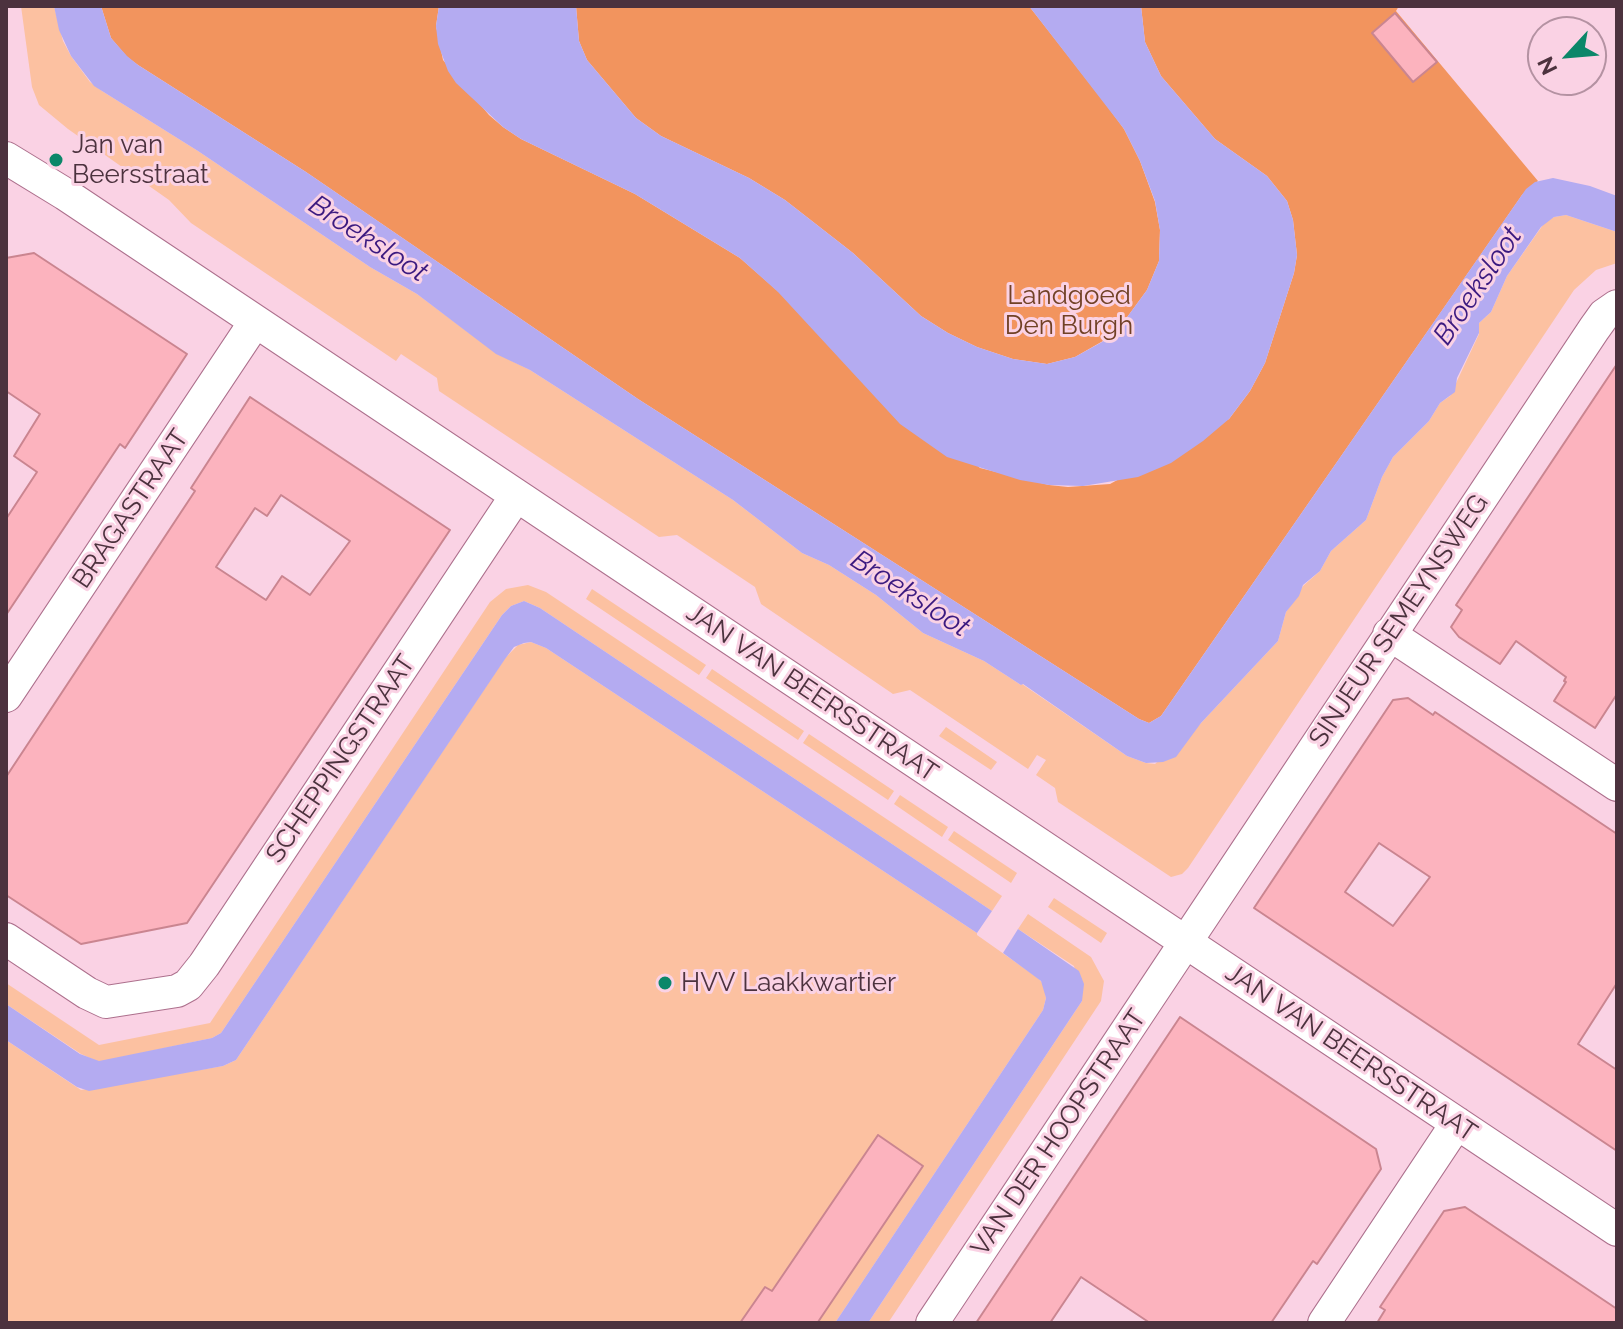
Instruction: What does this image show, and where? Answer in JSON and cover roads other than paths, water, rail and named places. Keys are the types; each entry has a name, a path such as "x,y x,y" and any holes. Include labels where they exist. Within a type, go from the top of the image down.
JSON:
{"street":[{"name":"JAN VAN BEERSSTRAAT","path":"6,158 1617,1230"},
{"name":"SINJEUR SEMEYNSWEG","path":"1186,942 1600,319 1617,306"},
{"name":"BRAGASTRAAT","path":"6,696 255,322"},
{"name":"SCHEPPINGSTRAAT","path":"6,939 103,1001 112,1003 179,991 188,985 516,496"},
{"path":"1389,634 1615,778"},
{"name":"VAN DER HOOPSTRAAT","path":"932,1323 1186,942"},
{"path":"1324,1323 1457,1123"}],"water":[{"name":"Broeksloot","path":"54,6 101,6 111,38 138,65 306,172 638,399 1149,723 1161,716 1526,189 1535,182 1553,178 1617,196 1617,232 1566,215 1554,217 1541,227 1507,276 1491,312 1479,323 1479,333 1457,378 1455,392 1440,403 1429,421 1393,457 1366,520 1331,551 1320,571 1303,585 1299,596 1286,612 1278,641 1201,723 1176,757 1146,763 1127,756 1023,684 984,661 923,633 876,595 829,565 802,553 733,500 530,370 496,354 417,294 370,267 198,151 94,86 71,56 59,30"},
{"path":"439,6 576,6 579,41 587,60 636,118 661,136 749,178 785,200 853,253 921,316 948,333 1013,359 1047,364 1075,357 1102,342 1125,320 1147,290 1159,261 1160,230 1155,201 1124,129 1029,6 1141,6 1145,42 1161,76 1215,139 1267,176 1287,201 1293,220 1297,255 1265,363 1250,391 1229,419 1171,463 1138,477 1083,486 1049,485 1020,480 947,457 900,424 778,292 740,258 635,194 521,139 503,127 456,83 448,71 438,44 436,26"},
{"path":"524,601 540,608 992,911 977,933 546,648 531,642 514,647 505,659 236,1060 223,1066 89,1091 77,1087 6,1040 6,1004 80,1054 99,1061 212,1038 221,1033 502,615 511,606"},
{"path":"1018,929 1079,971 1084,984 1082,1001 868,1323 835,1323 1043,1010 1046,998 1041,981 1003,953"}],"place":[{"name":"Jan van Beersstraat","path":"56,160"},
{"name":"HVV Laakkwartier","path":"665,983"}],"park label":[{"name":"Landgoed Den Burgh","path":"1069,311"}]}
